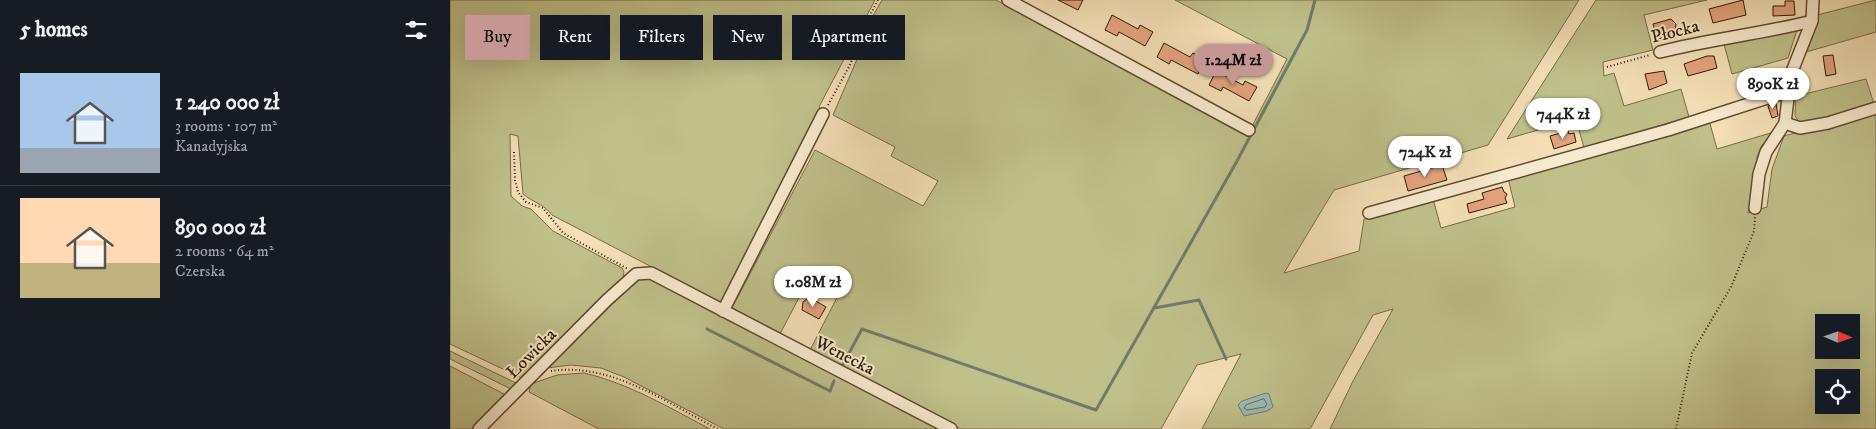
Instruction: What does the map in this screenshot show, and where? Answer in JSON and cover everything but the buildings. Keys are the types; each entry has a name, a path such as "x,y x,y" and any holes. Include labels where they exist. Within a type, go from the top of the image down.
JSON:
{"street":[{"path":"1008,0 1249,130"},
{"path":"1755,208 1759,174 1764,160 1784,123 1788,91 1799,52 1812,21 1813,0"},
{"name":"Płocka","path":"1660,52 1707,40 1778,29 1812,21"},
{"path":"1369,213 1668,130 1788,91"},
{"path":"1784,123 1800,128 1828,123 1876,108"},
{"path":"723,311 823,114"},
{"name":"Wenecka","path":"636,274 651,273 951,429"},
{"name":"Łowicka","path":"479,429 607,300 636,274"}],"path":[{"path":"823,114 850,65 866,23 878,0"},
{"name":"Płocka","path":"1607,67 1660,52"},
{"path":"514,152 515,180 518,192 526,202 543,208 563,233 636,274"},
{"path":"1676,429 1692,353 1731,287 1754,230 1755,208"},
{"path":"536,373 570,369 595,371 642,390 718,429"}],"green space":[{"path":"450,0 875,0 867,15 792,15 792,60 844,60 819,107 822,110 721,303 552,215 545,208 523,194 518,136 510,134 511,196 522,206 531,209 553,231 622,268 624,272 623,279 524,379 450,344"},
{"path":"882,0 996,0 1248,134 1287,59 1175,0 1579,0 1488,145 1334,190 1284,273 1359,251 1364,219 1433,199 1441,228 1515,207 1508,178 1709,120 1717,149 1774,132 1762,145 1757,157 1748,213 1767,207 1772,169 1784,136 1876,111 1876,429 1330,429 1353,381 1393,309 1373,315 1310,429 1202,429 1241,354 1197,365 1161,429 961,429 810,350 845,282 815,267 780,334 732,308 815,150 923,206 938,181 891,156 895,147 833,115 857,60 905,60 905,15 873,15"},
{"path":"1596,0 1707,0 1644,15 1653,50 1603,62 1604,76 1614,73 1624,106 1681,89 1689,117 1584,148 1576,119 1507,139"},
{"path":"1876,0 1876,32 1806,52 1817,15"},
{"path":"1797,30 1788,58 1732,74 1724,44"},
{"path":"1866,79 1874,104 1801,125 1795,116 1796,96"},
{"path":"643,277 651,277 945,429 724,429 624,377 601,368 571,365 547,368 636,281"},
{"path":"450,351 518,384 511,389 450,359"},
{"path":"450,366 504,394 504,399 472,429 450,429"},
{"path":"584,373 633,390 710,429 599,429 529,392 531,384 557,375"}],"water":[{"path":"1266,393 1269,394 1273,407 1267,411 1244,416 1238,405 1242,401"}],"waterway":[{"path":"841,368 862,329 1096,410 1237,161 1307,30 1315,0"},
{"path":"1154,308 1199,300 1226,359"},
{"path":"707,329 830,391 834,381"}]}
